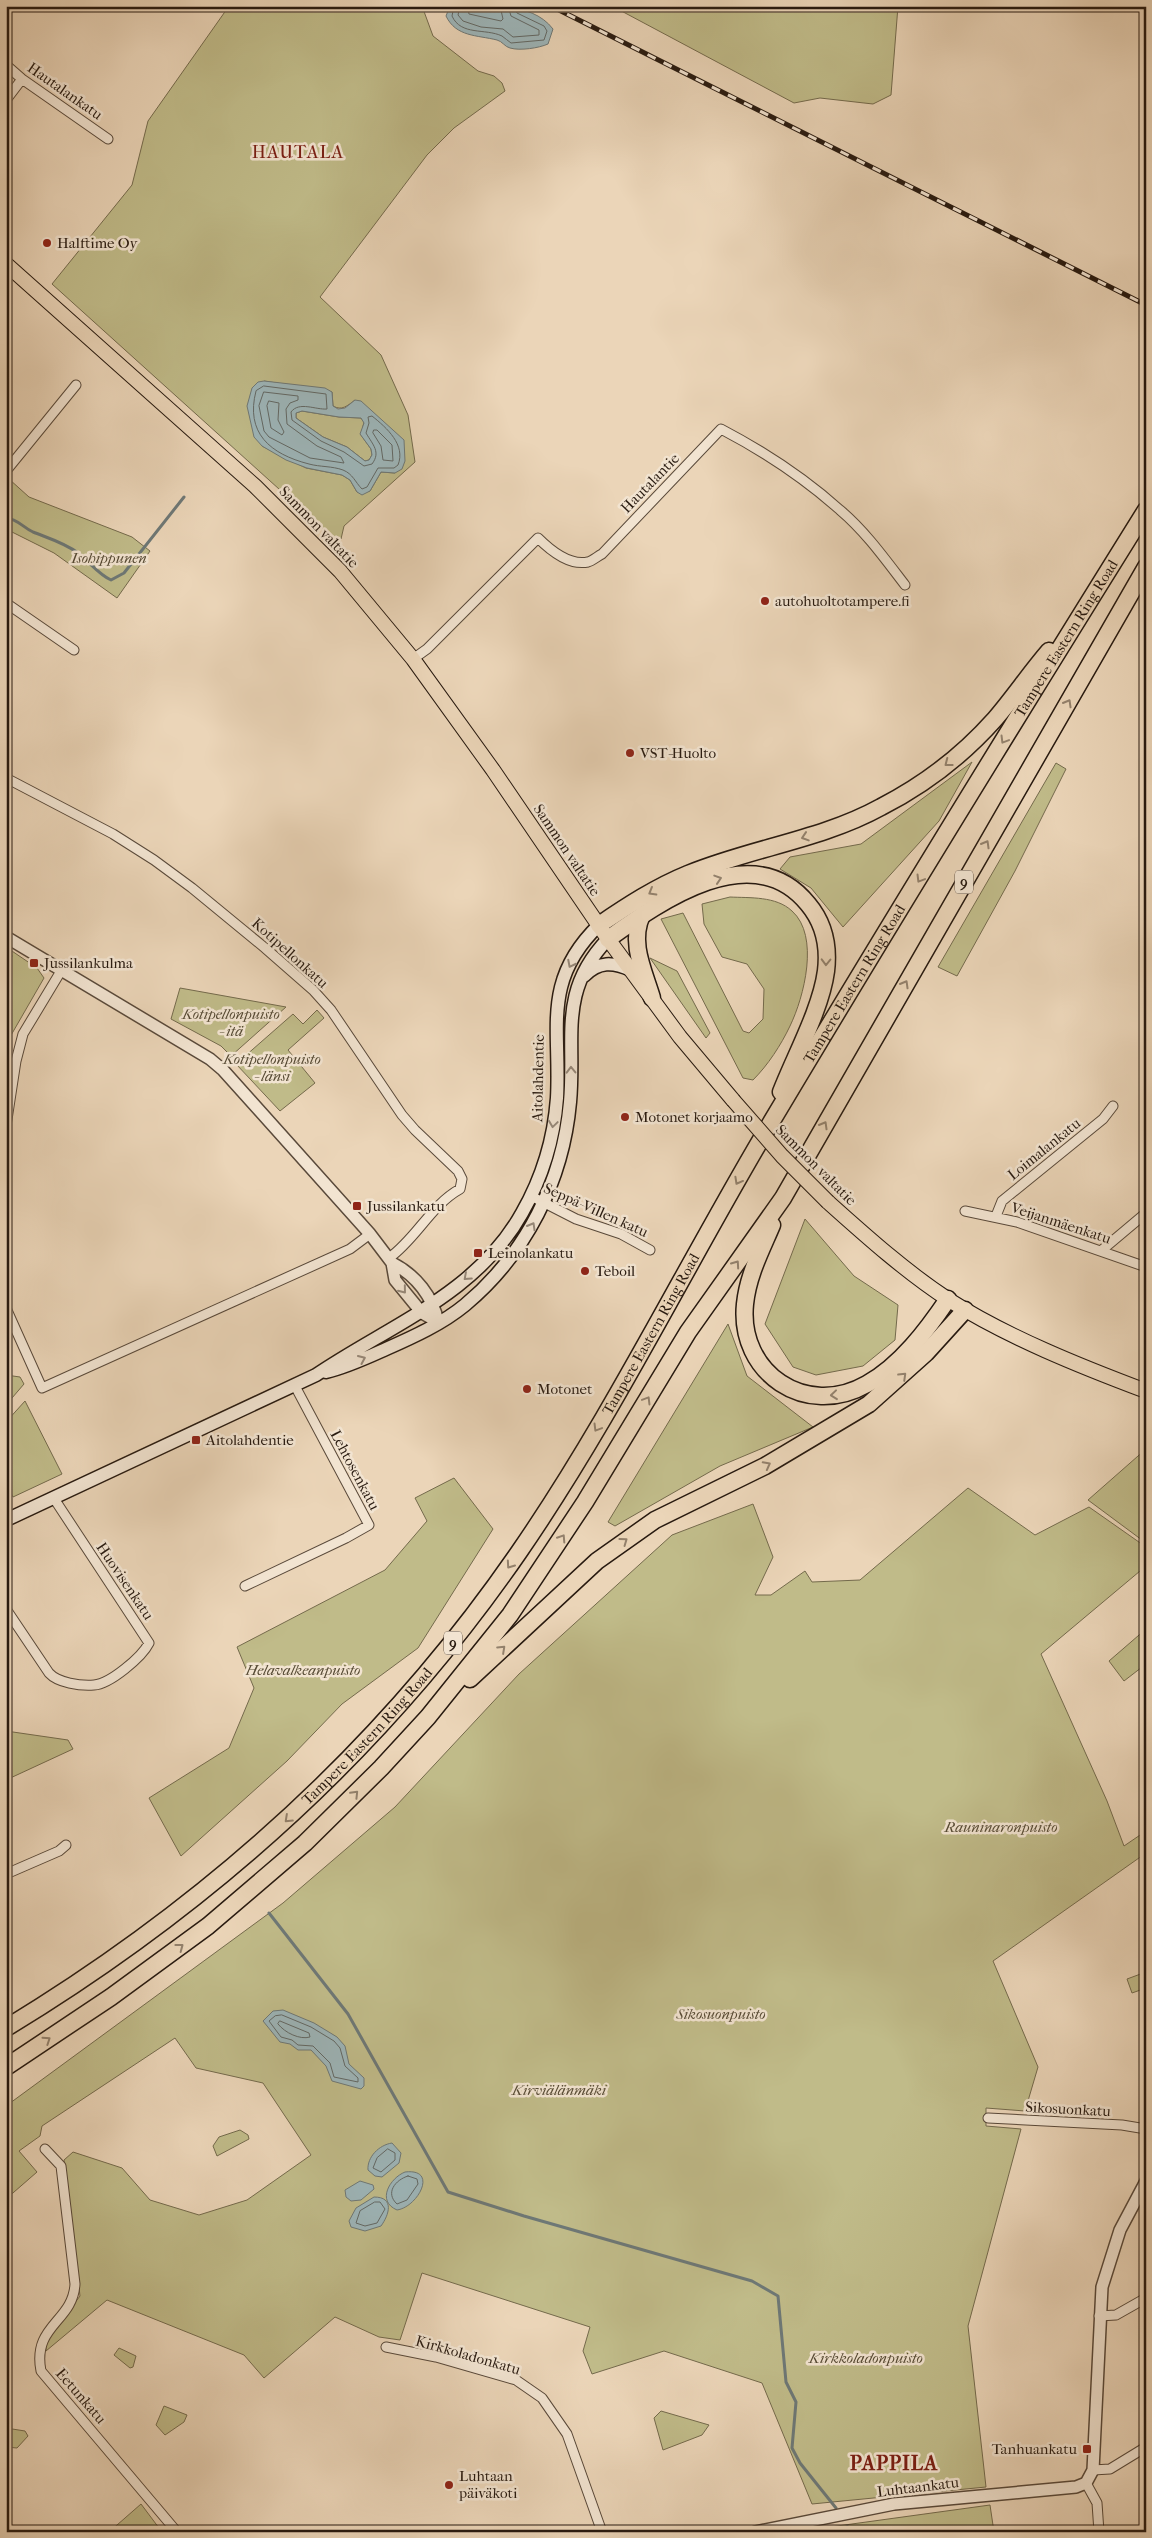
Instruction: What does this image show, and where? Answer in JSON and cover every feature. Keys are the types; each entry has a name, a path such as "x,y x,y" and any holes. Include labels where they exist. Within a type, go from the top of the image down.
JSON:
{"highway":[{"name":"Tampere Eastern Ring Road","path":"6,2028 74,1987 162,1924 242,1860 316,1793 416,1688 488,1596 563,1485 618,1394 762,1138 1146,510"},
{"name":"Tampere Eastern Ring Road","path":"6,2067 154,1967 258,1885 346,1804 428,1717 499,1629 585,1502 688,1332 783,1198 1146,567"},
{"path":"599,925 658,888 687,874 834,828 881,807 928,778 951,761 995,719 1084,609"},
{"path":"608,939 642,915 687,891 722,877 756,874 770,877 793,889 804,899 822,924 827,955 823,988 762,1138"},
{"path":"642,915 636,932 636,943 652,998"},
{"path":"783,1198 752,1270 745,1304 744,1323 747,1338 754,1354 772,1377 786,1386 798,1393 831,1396 847,1393 868,1384 906,1352 948,1299"},
{"path":"428,1717 597,1561 655,1520 765,1466 836,1426 869,1404 896,1383 965,1310"}],"main road":[{"name":"Sammon valtatie","path":"6,264 261,492 340,570 413,659 493,770 608,939 680,1037 782,1156 828,1202 878,1246 965,1310 1076,1363 1146,1391"},
{"name":"Aitolahdentie","path":"8,1521 53,1498 316,1375 340,1359 422,1313 472,1274 497,1247 522,1214 545,1164 554,1119 557,1073 555,1028 558,998 569,966 589,935 599,925"},
{"name":"Aitolahdentie","path":"316,1375 352,1364 415,1336 464,1306 504,1265 528,1233 544,1203 558,1167 566,1132 571,1091 570,1029 580,979 592,958 608,939"},
{"path":"580,979 593,968 604,964 611,963 631,970"}],"street":[{"name":"Hautalankatu","path":"6,65 22,79 108,139"},
{"path":"6,100 22,79"},
{"path":"6,471 76,385"},
{"name":"Hautalantie","path":"413,659 427,649 538,538 551,552 571,560 587,562 602,554 720,429 778,462 841,510 883,556 905,585"},
{"path":"6,603 74,650"},
{"name":"Kotipellonkatu","path":"6,778 113,834 154,860 192,888 260,944 313,990 330,1010 402,1115 458,1171 462,1179 460,1189 443,1201 406,1246 391,1261"},
{"path":"6,937 210,1059 223,1070 370,1234 391,1261 405,1270 434,1304 438,1322"},
{"path":"6,1126 16,1061 23,1034 61,971"},
{"name":"Loimalankatu","path":"996,1216 1002,1202 1103,1119 1113,1106"},
{"name":"Seppä-Villen katu","path":"530,1196 576,1219 621,1234 650,1250"},
{"name":"Veijanmäenkatu","path":"965,1211 996,1216 1102,1250 1146,1267"},
{"path":"1102,1250 1146,1214"},
{"path":"6,1308 42,1388 350,1249 370,1234"},
{"path":"391,1261 395,1280 422,1313 438,1322"},
{"name":"Lehtosenkatu","path":"245,1586 346,1538 369,1525 295,1386"},
{"name":"Huovisenkatu","path":"6,1609 49,1673 54,1678 62,1681 95,1685 106,1681 138,1658 145,1651 149,1643 53,1498"},
{"path":"6,1874 59,1852 66,1845"},
{"name":"Sikosuonkatu","path":"988,2118 1122,2125 1146,2129"},
{"name":"Eetunkatu","path":"45,2149 60,2166 75,2284 73,2298 41,2341 39,2350 41,2371 177,2532"},
{"path":"1099,2532 1097,2503 1093,2492 1086,2483 1093,2470 1102,2287 1114,2244 1146,2180"},
{"path":"1100,2316 1116,2315 1146,2298"},
{"name":"Kirkkoladonkatu","path":"386,2347 436,2357 516,2380 542,2398 567,2434 602,2532"},
{"path":"1093,2470 1110,2469 1146,2447"},
{"name":"Luhtaankatu","path":"755,2532 894,2504 1076,2487 1086,2483"}],"green space":[{"path":"229,6 422,6 433,36 478,71 494,76 502,83 505,91 454,128 427,155 320,297 381,355 408,415 415,462 344,526 341,539 331,536 52,284 132,185 148,121","holes":["264,381 332,392 333,406 344,407 355,400 395,473 381,472 370,491 357,492 350,480 342,475 306,468 262,446"]},
{"path":"612,6 898,6 891,95 873,104 820,98 794,103"},
{"path":"302,411 339,417 361,418 364,422 361,435 371,449 372,455 369,460 365,461 347,447 323,437 296,418 296,413"},
{"name":"Isohippunen","path":"9,479 29,497 132,537 150,551 117,598 54,553 6,529 6,480"},
{"path":"972,762 939,821 843,927 811,888 780,869 790,857 861,844"},
{"path":"1056,763 1066,769 1015,871 957,976 938,967"},
{"path":"730,897 771,900 786,906 801,922 805,935 807,967 795,1014 778,1047 764,1068 753,1080 743,1078 661,919 683,913 743,1031 749,1033 763,1019 764,989 747,964 722,957 704,924 702,904"},
{"path":"6,947 37,968 44,978 10,1037 7,1056"},
{"path":"650,958 677,971 710,1033 706,1038"},
{"name":"Kotipellonpuisto - itä","path":"180,988 286,1007 231,1056 221,1046 171,1019"},
{"name":"Kotipellonpuisto - länsi","path":"317,1010 324,1018 288,1050 315,1083 280,1111 236,1064 293,1014 303,1024"},
{"path":"805,1219 854,1276 898,1305 895,1340 863,1366 816,1375 793,1367 765,1324"},
{"path":"728,1324 747,1376 813,1427 720,1466 615,1526 608,1522"},
{"path":"6,1375 20,1377 24,1384 6,1405"},
{"path":"25,1401 62,1474 13,1497 6,1484 6,1422"},
{"path":"1146,1449 1146,1543 1088,1500"},
{"name":"Helavalkeanpuisto","path":"454,1478 493,1529 418,1648 342,1704 287,1761 181,1856 149,1798 229,1748 254,1688 237,1647 385,1570 427,1521 415,1498"},
{"path":"968,1488 1035,1535 1089,1507 1146,1547 1146,1566 1041,1654 1107,1801 1124,1846 1146,1831 1146,1853 993,1961 1038,2067 1025,2111 986,2108 986,2126 1021,2129 968,2326 986,2487 812,2504 762,2383 664,2351 592,2374 583,2351 590,2327 422,2273 400,2340 379,2337 335,2317 264,2378 244,2355 107,2300 46,2351 46,2341 80,2296 64,2160 73,2152 122,2168 150,2200 199,2215 247,2200 311,2155 263,2083 196,2068 175,2038 42,2126 40,2136 19,2151 37,2172 6,2199 6,2106 283,1903 395,1807 519,1674 672,1535 753,1504 773,1557 755,1595 771,1595 805,1571 812,1582 860,1580"},
{"path":"1146,1629 1146,1664 1124,1681 1109,1661"},
{"path":"6,1731 68,1740 73,1749 6,1780"},
{"path":"1146,1972 1146,1988 1132,1993 1127,1979"},
{"path":"240,2130 248,2135 249,2139 217,2156 213,2146 219,2137"},
{"path":"119,2348 136,2356 133,2367 130,2368 114,2355"},
{"path":"164,2406 187,2415 184,2422 165,2435 156,2425"},
{"path":"661,2411 709,2425 702,2435 663,2450 654,2418"},
{"path":"6,2428 25,2431 28,2436 17,2448 6,2447"},
{"path":"141,2504 162,2532 109,2532"},
{"path":"990,2505 994,2532 834,2532 830,2527"}],"water":[{"path":"450,6 491,6 519,9 532,13 544,20 553,29 548,44 529,49 510,48 499,41 461,32 455,28 446,16"},
{"path":"264,381 325,388 332,392 333,406 338,409 345,408 355,400 361,401 404,440 405,461 402,469 395,473 381,472 370,491 362,495 357,492 350,480 342,475 307,468 286,460 262,446 254,437 247,406 252,388 258,382","holes":["302,411 339,417 361,418 364,423 360,434 371,449 372,455 369,460 365,461 347,447 323,437 296,418 296,413"]},
{"path":"283,2010 314,2023 337,2037 345,2046 349,2064 364,2078 364,2086 361,2089 332,2081 326,2066 311,2050 298,2050 290,2044 280,2042 263,2021 273,2011"},
{"path":"392,2143 401,2153 399,2163 382,2177 375,2176 368,2170 369,2161 378,2149"},
{"path":"405,2172 415,2172 421,2176 423,2181 422,2188 412,2202 397,2210 387,2201 386,2196 390,2184"},
{"path":"360,2181 373,2185 374,2189 361,2200 351,2201 346,2197 345,2190"},
{"path":"374,2197 381,2198 388,2203 388,2212 381,2226 365,2231 351,2227 349,2221 356,2208"}],"waterway":[{"path":"6,518 14,520 33,532 73,549 102,575 111,580 124,573 184,497"},
{"path":"6,957 11,956"},
{"path":"269,1913 348,2014 448,2192 524,2216 752,2281 778,2296 786,2382 796,2402 792,2448 800,2463 836,2508"},
{"path":"847,2526 851,2532"}],"railway":[{"path":"551,6 1146,305"}],"place":[{"name":"Halftime Oy","path":"47,243"},
{"name":"autohuoltotampere.fi","path":"765,601"},
{"name":"VST-Huolto","path":"630,753"},
{"name":"Jussilankulma","path":"34,963"},
{"name":"Motonet korjaamo","path":"625,1117"},
{"name":"Jussilankatu","path":"357,1206"},
{"name":"Leinolankatu","path":"478,1253"},
{"name":"Teboil","path":"585,1271"},
{"name":"Motonet","path":"527,1389"},
{"name":"Aitolahdentie","path":"196,1440"},
{"name":"Tanhuankatu","path":"1087,2449"},
{"name":"Luhtaan päiväkoti","path":"449,2485"}],"district":[{"name":"HAUTALA","path":"298,152"},
{"name":"PAPPILA","path":"894,2463"}],"park label":[{"name":"Rauninaronpuisto","path":"1001,1827"},
{"name":"Sikosuonpuisto","path":"721,2014"},
{"name":"Kirviälänmäki","path":"559,2090"},
{"name":"Kirkkoladonpuisto","path":"866,2358"}]}
